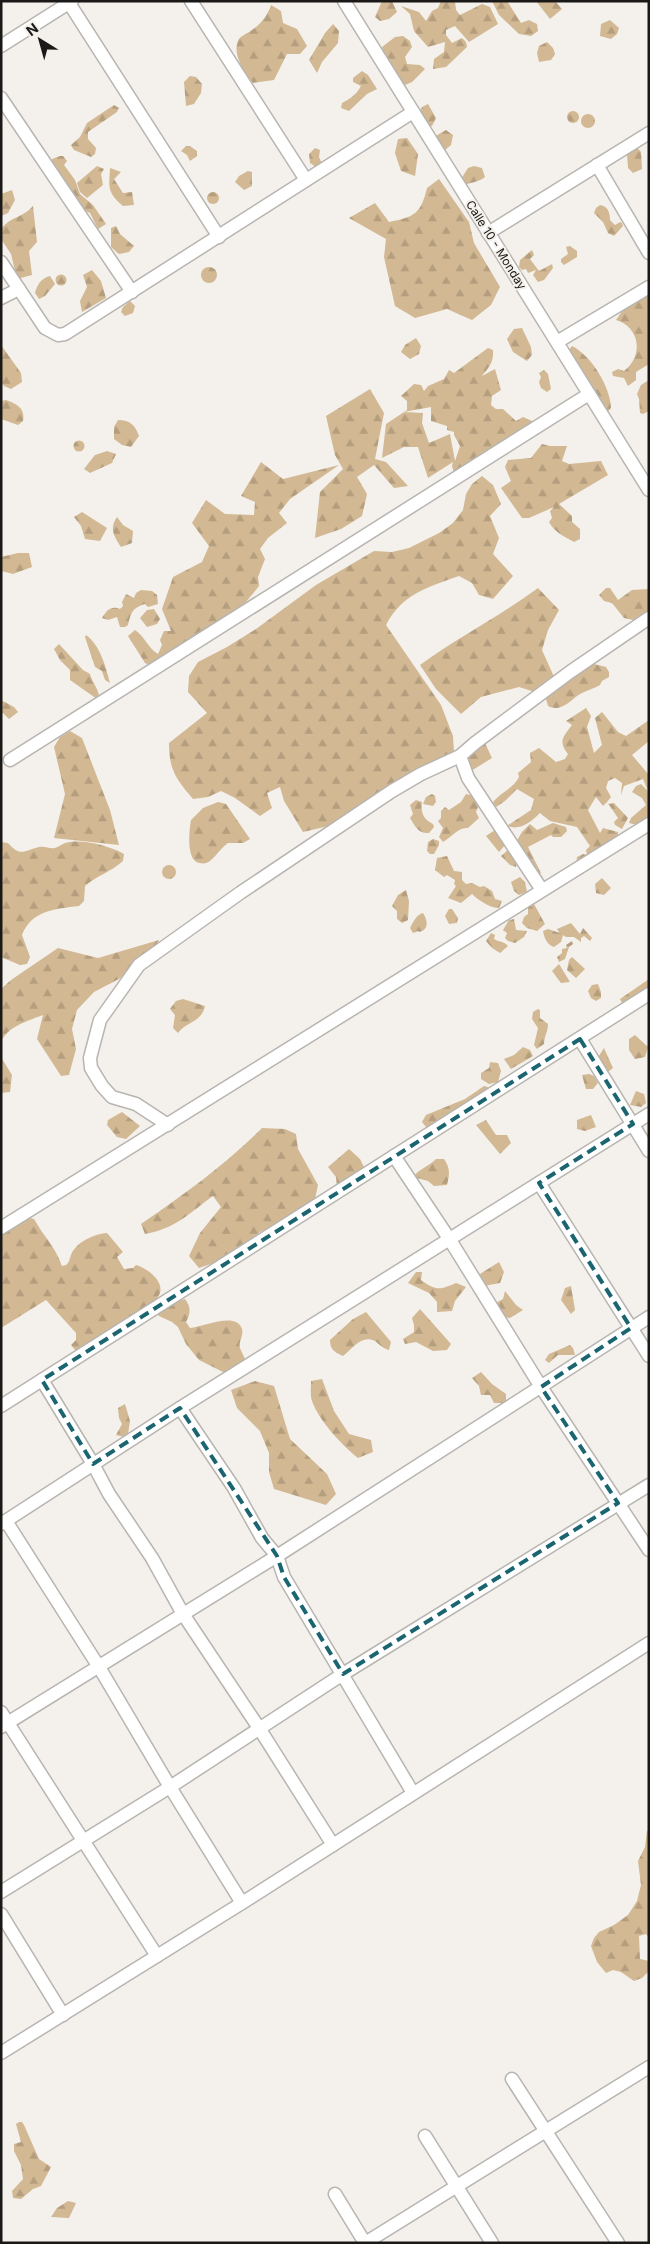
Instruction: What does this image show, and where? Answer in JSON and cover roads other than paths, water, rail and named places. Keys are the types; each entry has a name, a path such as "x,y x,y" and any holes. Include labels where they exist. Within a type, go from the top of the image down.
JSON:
{"street":[{"path":"191,1 306,180"},
{"name":"Calle 10 - Monday","path":"344,1 649,490"},
{"path":"1,46 70,2 219,237"},
{"path":"1,98 132,292"},
{"path":"1,262 45,328 58,335 65,334 413,112"},
{"path":"488,233 649,133"},
{"path":"598,165 649,253"},
{"path":"557,342 649,287"},
{"path":"1,298 18,289"},
{"path":"10,760 589,394"},
{"path":"168,1125 136,1104 112,1097 102,1086 91,1068 90,1058 100,1020 139,965 240,893 392,791 421,774 460,756 562,678 649,618"},
{"path":"460,756 468,778 542,890"},
{"path":"1,1228 649,824"},
{"path":"1,1406 649,994"},
{"path":"580,1039 649,1151"},
{"path":"242,1903 170,1787 99,1666 4,1522 180,1408 649,1114"},
{"path":"394,1156 450,1240 541,1387 649,1550"},
{"path":"539,1183 649,1356"},
{"path":"157,1956 3,1721 99,1666 278,1556 649,1317"},
{"path":"42,1380 109,1494 152,1558 183,1614 259,1728 333,1845"},
{"path":"180,1408 234,1488 262,1538 278,1556 284,1577 413,1793"},
{"path":"1,1892 170,1787 343,1674 649,1484"},
{"path":"1,2053 242,1903 649,1643"},
{"path":"1,1914 63,2015"},
{"path":"335,2194 365,2243 649,2066"},
{"path":"512,2079 618,2243"},
{"path":"425,2136 492,2243"}]}
